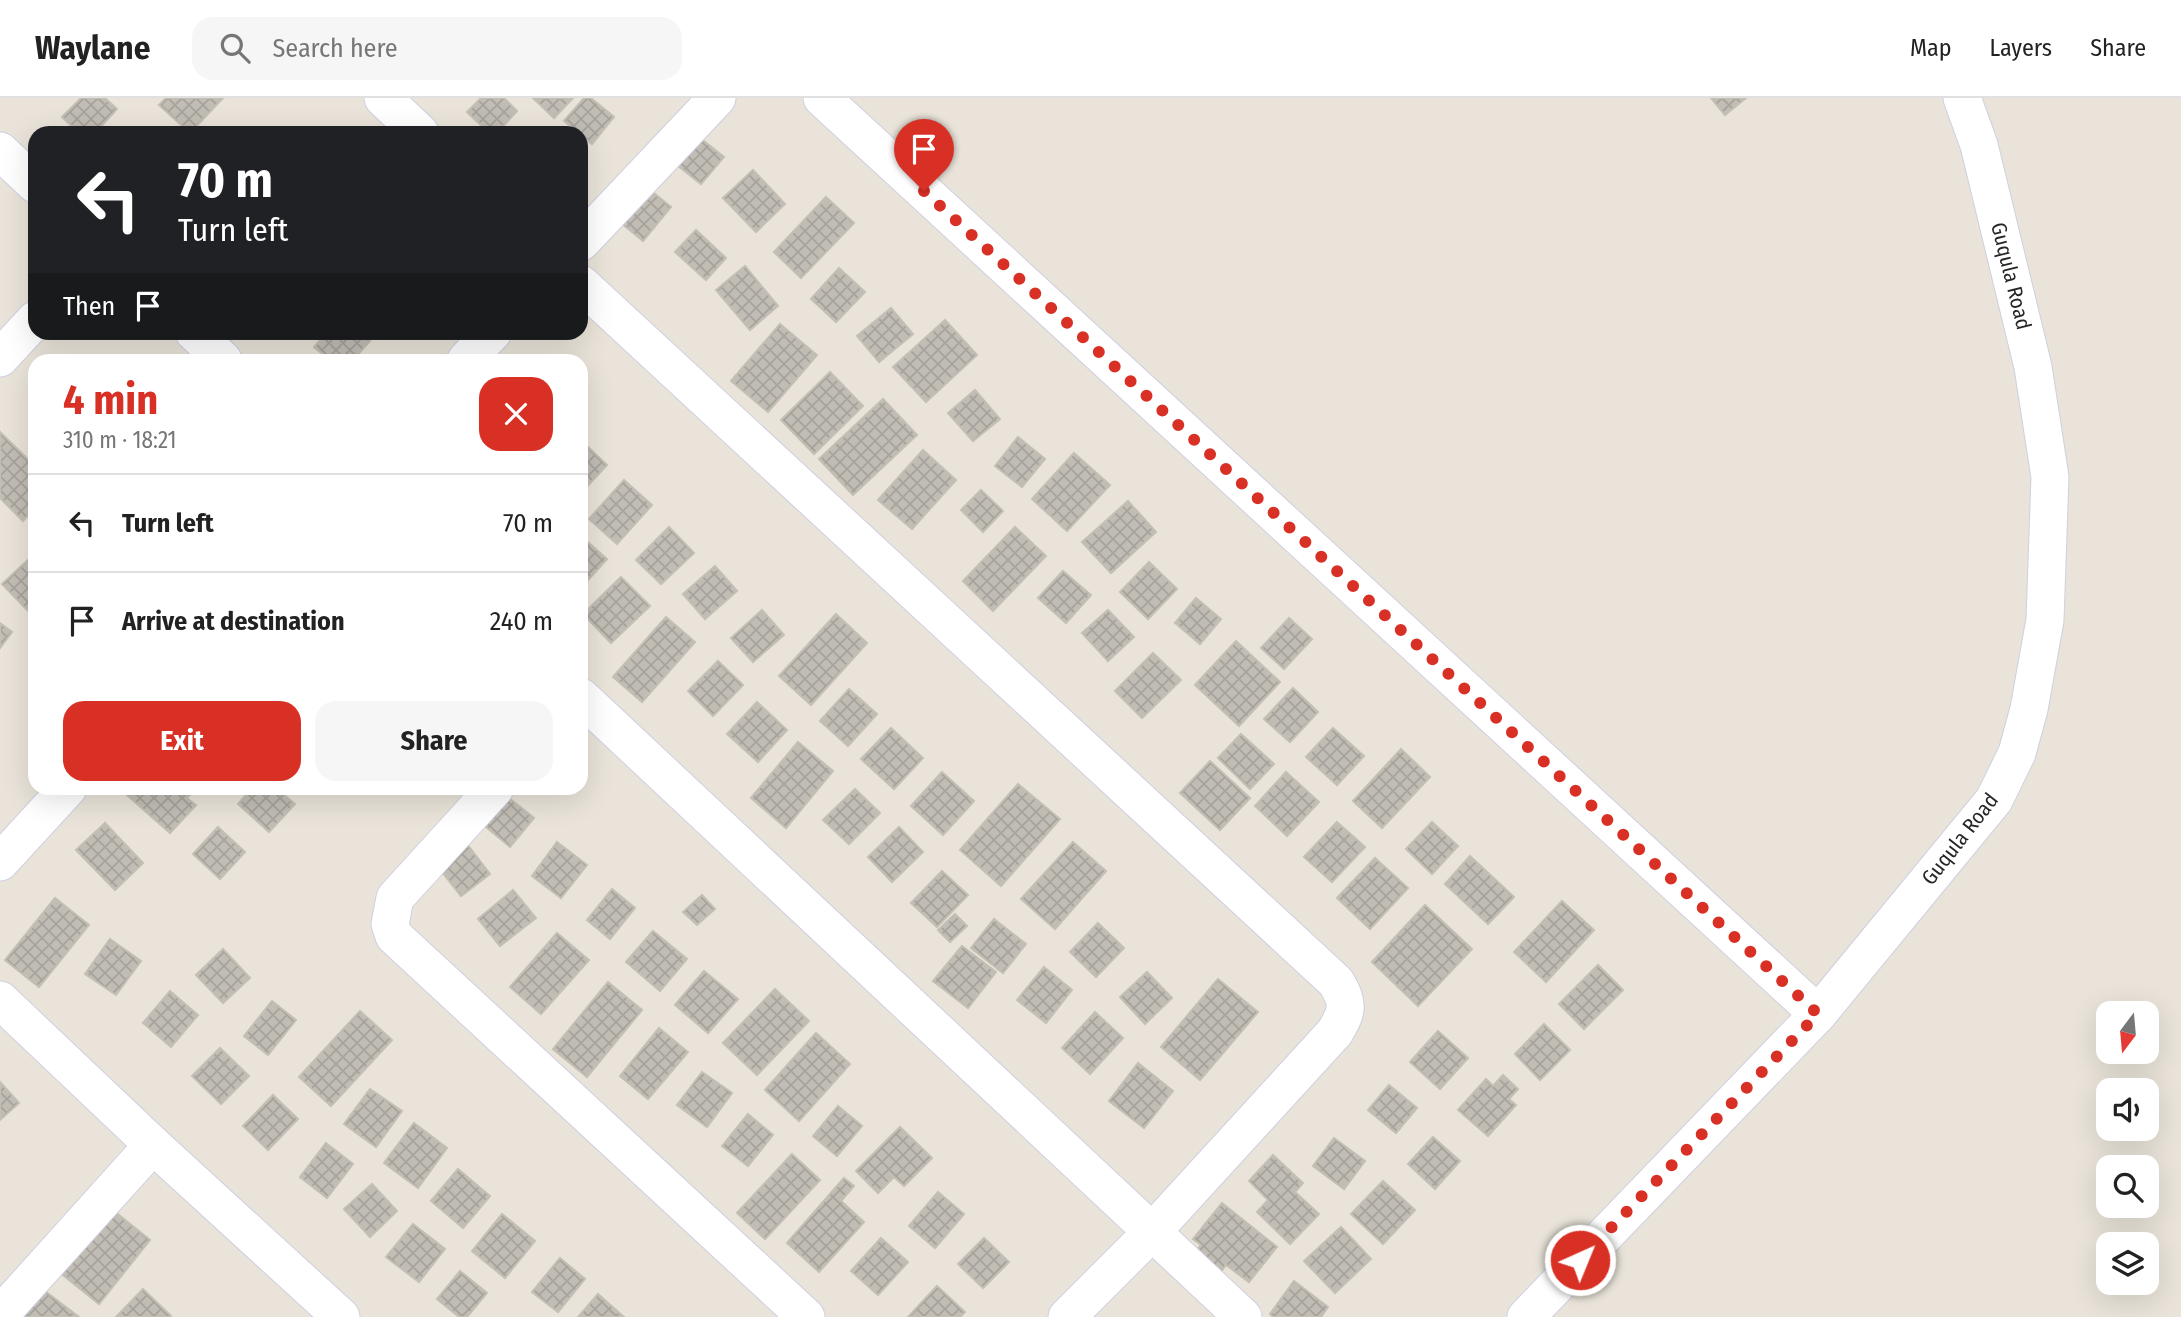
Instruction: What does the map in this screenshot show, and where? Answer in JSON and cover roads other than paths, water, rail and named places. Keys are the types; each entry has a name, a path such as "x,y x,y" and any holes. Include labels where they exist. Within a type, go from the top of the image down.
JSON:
{"street":[{"path":"383,98 413,126"},
{"path":"588,235 717,98"},
{"path":"822,98 1818,1014"},
{"name":"Guqula Road","path":"1525,1317 1818,1014 1994,800 2017,752 2029,709 2045,620 2050,477 2033,367 1979,145 1962,98"},
{"path":"0,151 28,177"},
{"path":"588,290 1336,982 1346,999 1344,1017 1335,1032 1153,1231 1067,1317"},
{"path":"0,358 28,328"},
{"path":"202,340 217,354"},
{"path":"472,354 485,340"},
{"path":"588,703 1243,1317"},
{"path":"0,862 62,795"},
{"path":"489,795 394,898 390,924 394,936 806,1317"},
{"path":"0,1000 341,1317"},
{"path":"0,1315 153,1145"}]}
